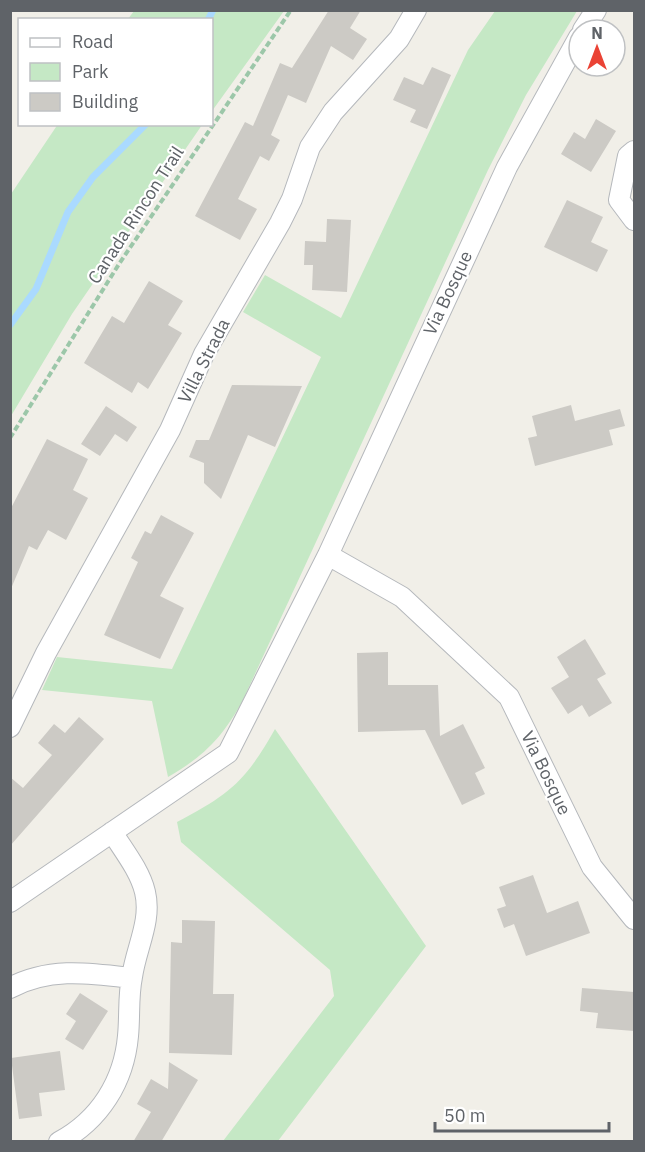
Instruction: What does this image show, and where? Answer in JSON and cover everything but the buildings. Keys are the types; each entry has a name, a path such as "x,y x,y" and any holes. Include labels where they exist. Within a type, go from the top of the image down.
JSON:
{"street":[{"name":"Villa Strada","path":"10,727 46,653 170,430 204,354 284,215 310,147 333,112 399,39 417,10"},
{"name":"Via Bosque","path":"10,902 228,753 328,555 507,167 567,59"},
{"path":"634,151 628,156 619,200 634,220"},
{"name":"Via Bosque","path":"328,555 402,597 509,697 592,867 634,919"},
{"path":"59,1142 97,1112 110,1097 119,1077 129,1034 131,978 146,922 145,892 140,879 112,832"},
{"path":"10,988 39,976 71,972 131,978"}],"path":[{"name":"Canada Rincon Trail","path":"213,125 291,10"},
{"name":"Canada Rincon Trail","path":"10,438 119,264 212,126"}],"green space":[{"path":"134,10 284,11 213,110 213,18 129,18"},
{"path":"495,11 577,11 573,18 567,18 567,27 526,95 488,170 242,702 211,746 192,762 168,777 152,701 42,690 57,657 172,669 321,357 243,312 265,275 341,318 468,50"},
{"path":"57,126 201,126 72,314 11,416 11,194"},
{"path":"275,729 426,946 278,1141 223,1141 334,996 330,970 181,842 177,822 235,785 254,762"}],"waterway":[{"path":"209,18 213,10"},
{"path":"10,325 36,289 68,212 93,177 144,126"}]}
